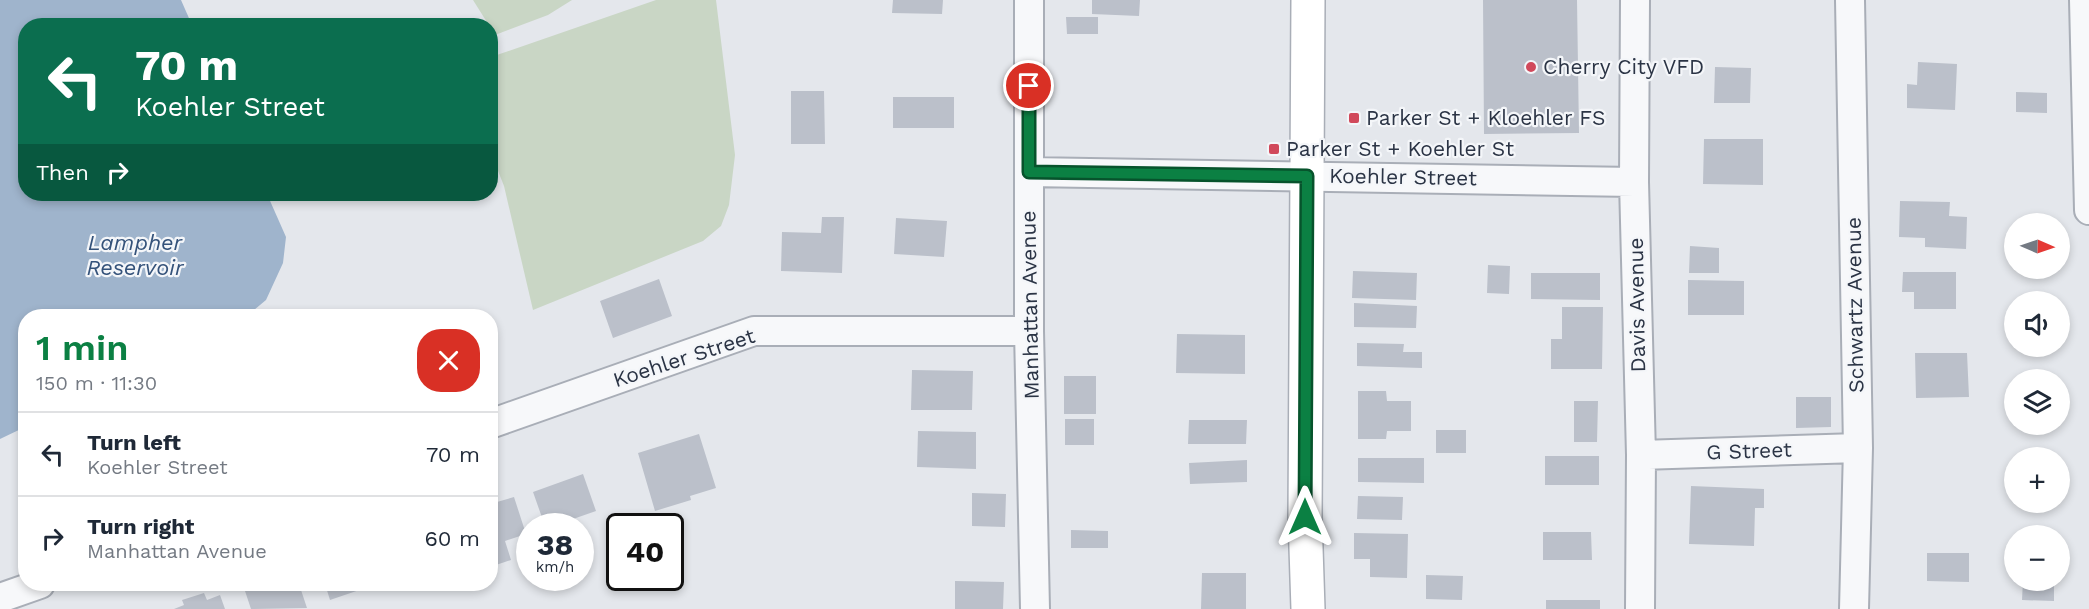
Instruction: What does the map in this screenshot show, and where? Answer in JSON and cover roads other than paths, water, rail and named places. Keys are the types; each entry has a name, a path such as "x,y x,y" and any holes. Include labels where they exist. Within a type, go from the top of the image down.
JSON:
{"street":[{"name":"Manhattan Avenue","path":"1029,0 1029,331 1035,609"},
{"path":"1308,0 1305,517 1308,609"},
{"name":"Davis Avenue","path":"1635,0 1634,182 1641,455 1640,609"},
{"name":"Schwartz Avenue","path":"1850,0 1858,448 1854,609"},
{"path":"2084,0 2089,210"},
{"name":"Koehler Street","path":"1029,172 1634,182"},
{"name":"Koehler Street","path":"498,421 754,331 1029,331"},
{"name":"G Street","path":"1641,455 1858,448"},
{"path":"0,598 39,593"}],"water":[{"name":"Lampher Reservoir","path":"0,0 181,0 189,18 18,18 18,201 270,201 286,237 283,263 266,300 255,309 18,309 18,430 0,439"}],"place":[{"name":"Cherry City VFD","path":"1531,67"},
{"name":"Parker St + Kloehler FS","path":"1354,118"},
{"name":"Parker St + Koehler St","path":"1274,149"}]}
